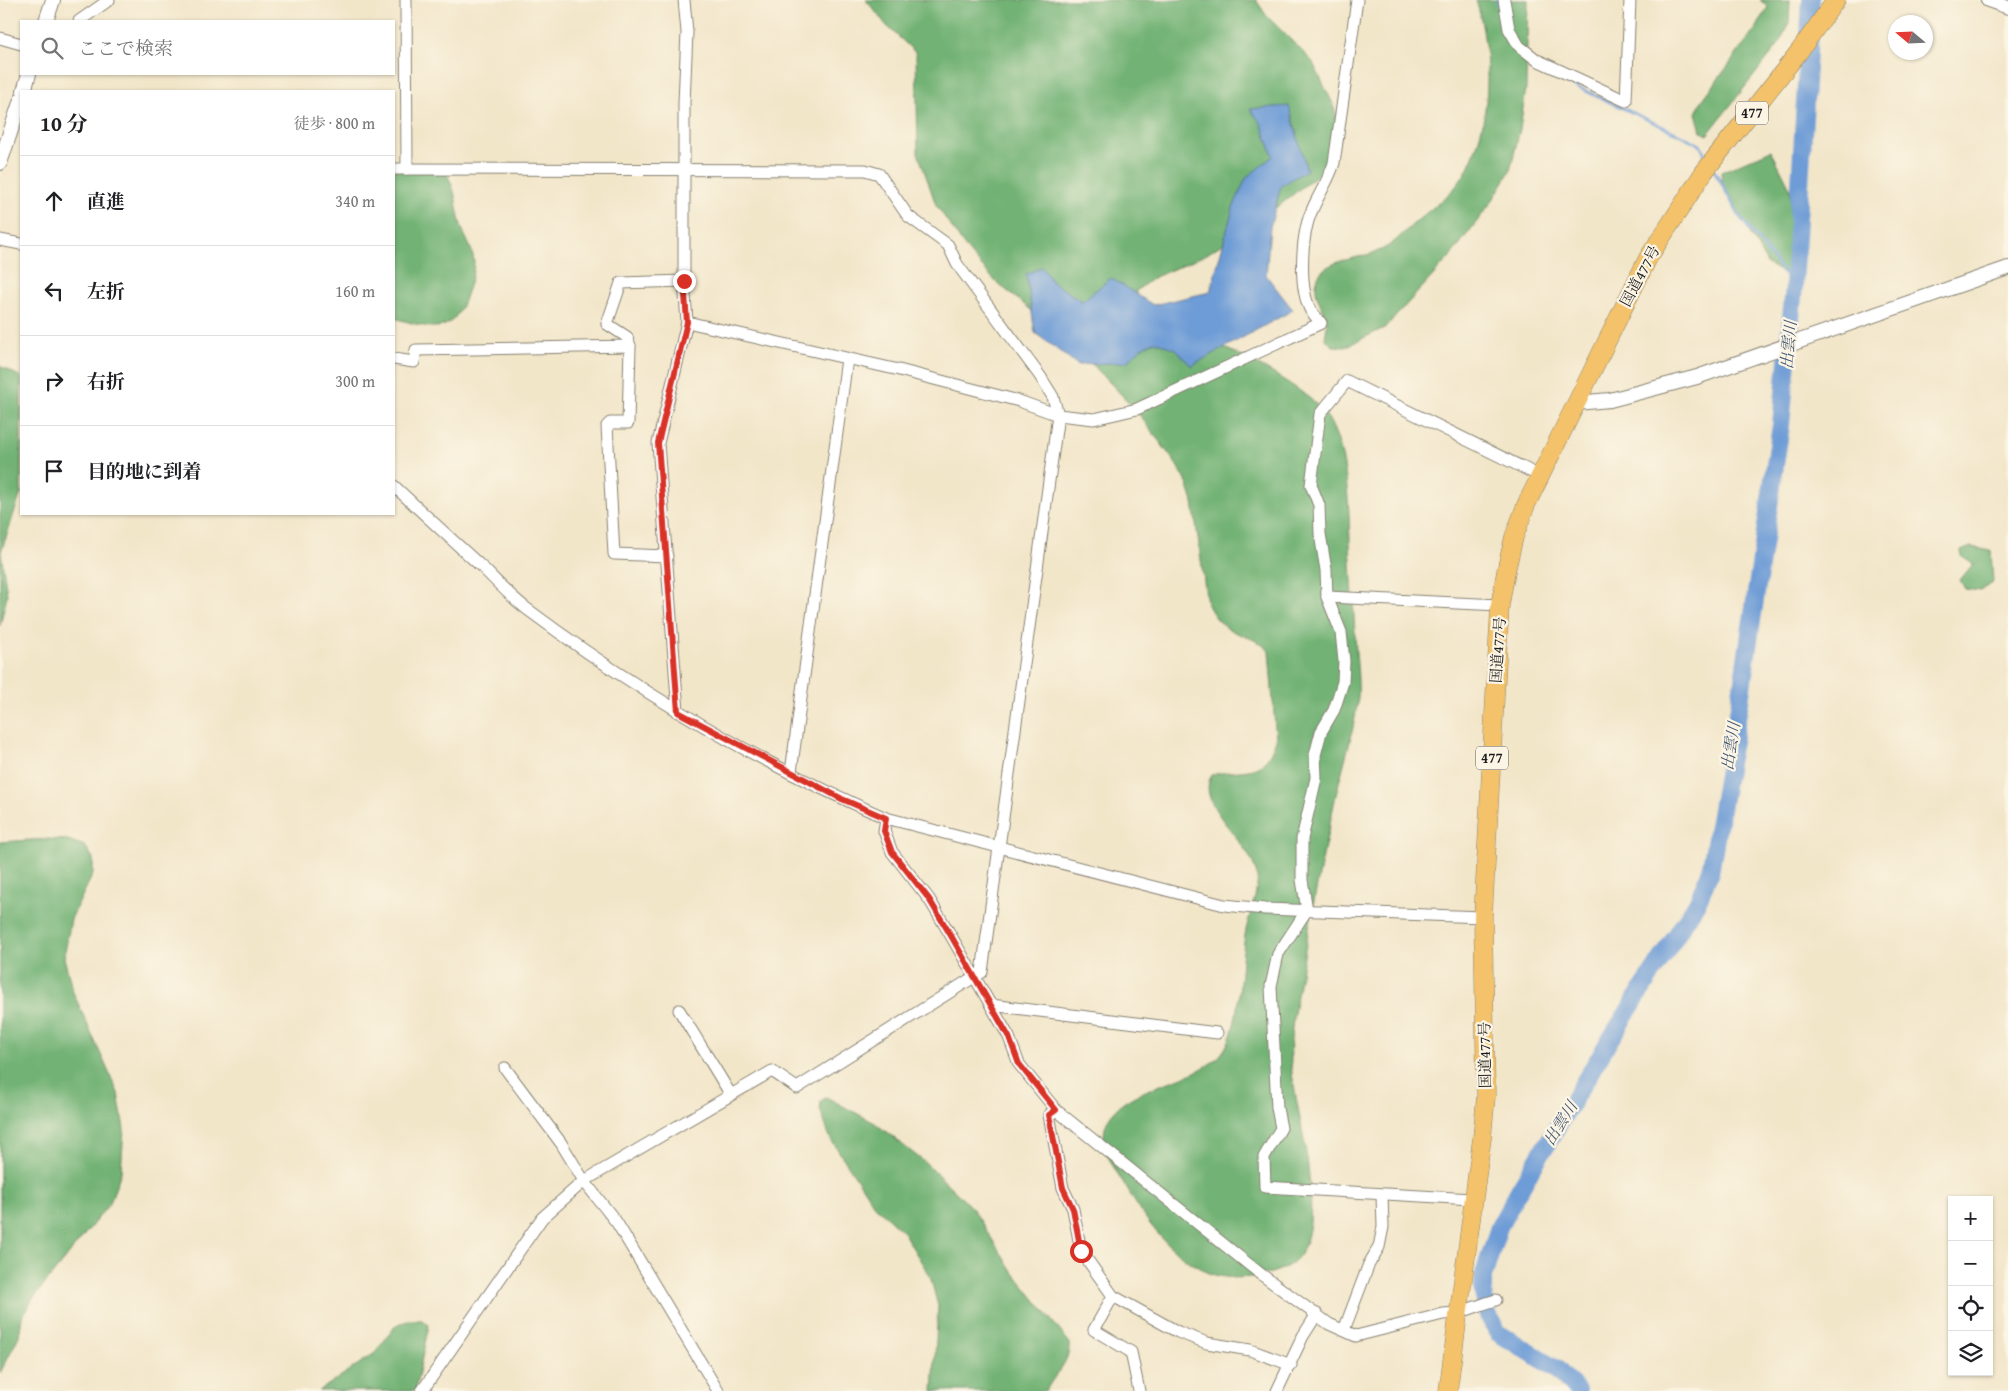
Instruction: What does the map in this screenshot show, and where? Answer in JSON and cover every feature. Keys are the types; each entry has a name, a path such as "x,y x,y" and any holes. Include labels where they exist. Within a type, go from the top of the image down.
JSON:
{"highway":[{"name":"国道477号","path":"1448,1391 1465,1310 1472,1199 1482,1138 1486,1096 1483,917 1500,605 1514,537 1540,476 1648,258 1704,172 1786,68 1831,5"}],"street":[{"path":"46,20 53,0"},
{"path":"79,20 109,0"},
{"path":"406,0 407,169"},
{"path":"678,712 658,443 687,322 684,281 684,169 687,32 684,0"},
{"path":"687,322 1019,401 1058,415 1094,419 1137,409 1321,323 1311,311 1305,294 1302,269 1305,237 1312,210 1328,183 1334,163 1357,0"},
{"path":"1504,0 1510,28 1519,46 1537,60 1626,101 1630,0"},
{"path":"1988,0 2008,7"},
{"path":"0,38 20,44"},
{"path":"24,90 30,75"},
{"path":"0,163 20,103"},
{"path":"395,169 865,170 879,174 908,216 948,245 957,264 1040,376 1053,397 1058,415 982,972 976,978 797,1088 772,1071 584,1181 542,1218 422,1391"},
{"path":"0,240 20,244"},
{"path":"1576,403 1610,400 1697,377 2008,268"},
{"path":"667,556 614,554 607,426 610,422 628,423 630,346 627,337 607,324 622,283 684,281"},
{"path":"395,359 414,362 416,350 630,346"},
{"path":"791,772 847,359"},
{"path":"1472,1199 1265,1187 1264,1157 1281,1128 1277,1108 1271,986 1278,954 1306,910 1302,880 1302,839 1316,778 1315,755 1321,732 1334,710 1340,691 1344,661 1341,632 1327,597 1319,505 1311,485 1320,414 1347,381 1540,476"},
{"path":"395,487 526,608 628,680 678,712 842,799 886,818 1224,904 1265,909 1483,917"},
{"path":"1327,597 1500,605"},
{"path":"886,818 884,831 892,852 929,899 991,1004 1009,1037 1019,1064 1056,1110 1262,1275 1329,1324 1356,1336 1465,1310 1496,1300"},
{"path":"991,1004 1217,1033"},
{"path":"679,1010 731,1096"},
{"path":"505,1068 562,1143 584,1181 617,1224 718,1391"},
{"path":"1056,1110 1049,1115 1063,1188 1073,1209 1081,1251 1113,1296 1178,1332 1207,1343 1250,1350 1291,1365"},
{"path":"1344,1330 1368,1264 1379,1247 1383,1226 1382,1195"},
{"path":"1113,1296 1094,1330 1131,1352 1139,1391"},
{"path":"1277,1391 1317,1314"}],"green space":[{"path":"866,0 1256,0 1266,15 1312,61 1333,104 1341,136 1327,167 1280,205 1207,254 1153,278 1136,291 1135,307 1241,356 1296,388 1316,404 1329,420 1344,464 1349,514 1358,698 1317,884 1295,1006 1291,1040 1291,1063 1304,1138 1311,1198 1310,1226 1303,1248 1291,1264 1272,1273 1237,1278 1214,1275 1180,1255 1150,1224 1111,1163 1105,1147 1106,1126 1115,1111 1130,1099 1209,1065 1222,1053 1233,1028 1237,1012 1246,930 1257,886 1256,871 1250,857 1211,801 1208,788 1212,775 1258,767 1270,753 1276,740 1269,651 1253,639 1237,633 1222,624 1207,603 1193,502 1186,480 1174,461 1135,409 1072,343 995,281 969,252 936,205 918,153 916,53 887,26"},
{"path":"1476,0 1528,0 1526,88 1520,129 1510,171 1491,203 1449,258 1386,327 1345,347 1333,346 1325,339 1326,318 1316,290 1318,277 1322,271 1328,266 1344,260 1376,252 1394,242 1460,182 1473,155 1485,112 1487,89 1485,43"},
{"path":"1760,0 1790,0 1789,23 1779,44 1707,135 1701,131 1696,113 1701,102 1757,27 1768,7"},
{"path":"1771,150 1790,188 1791,208 1787,275 1767,264 1722,182 1721,172"},
{"path":"395,170 444,171 451,183 461,225 474,261 472,278 454,319 438,327 418,325 395,318"},
{"path":"0,366 20,376 20,496 1,552 7,595 0,626"},
{"path":"1971,547 1991,551 1993,582 1981,591 1965,589 1960,580 1973,564 1962,557 1961,551"},
{"path":"47,839 68,840 85,846 93,858 93,874 71,919 64,958 73,992 118,1093 124,1129 121,1172 110,1203 32,1300 22,1318 19,1336 0,1373 0,842"},
{"path":"826,1097 875,1123 927,1164 973,1209 1012,1271 1069,1342 1065,1362 1046,1391 933,1391 938,1306 930,1276 903,1232 874,1205 830,1138 820,1109 821,1101"},
{"path":"410,1320 422,1320 429,1325 415,1391 319,1391 375,1353 396,1325"}],"water":[{"path":"1289,106 1307,170 1281,186 1270,227 1266,275 1293,310 1191,366 1177,350 1155,341 1141,348 1127,362 1078,365 1035,333 1026,274 1042,267 1052,282 1082,301 1111,278 1153,305 1210,292 1233,208 1246,178 1273,156 1261,123 1250,109"}],"waterway":[{"path":"1497,0 1503,24"},
{"name":"出雲川","path":"1577,1391 1556,1368 1498,1333 1488,1315 1483,1293 1483,1277 1499,1227 1519,1190 1609,1041 1697,903 1710,872 1740,701 1781,425 1794,286 1811,0"},
{"path":"1505,32 1514,48 1536,68 1685,137 1700,145 1707,158"},
{"path":"1714,170 1740,217 1794,286"}],"route":[{"path":"684,281 687,322 658,443 678,712 842,799 886,818 884,831 892,852 929,899 950,934 1009,1037 1019,1064 1046,1101 1056,1110 1049,1115 1063,1188 1073,1209 1081,1251"}]}
